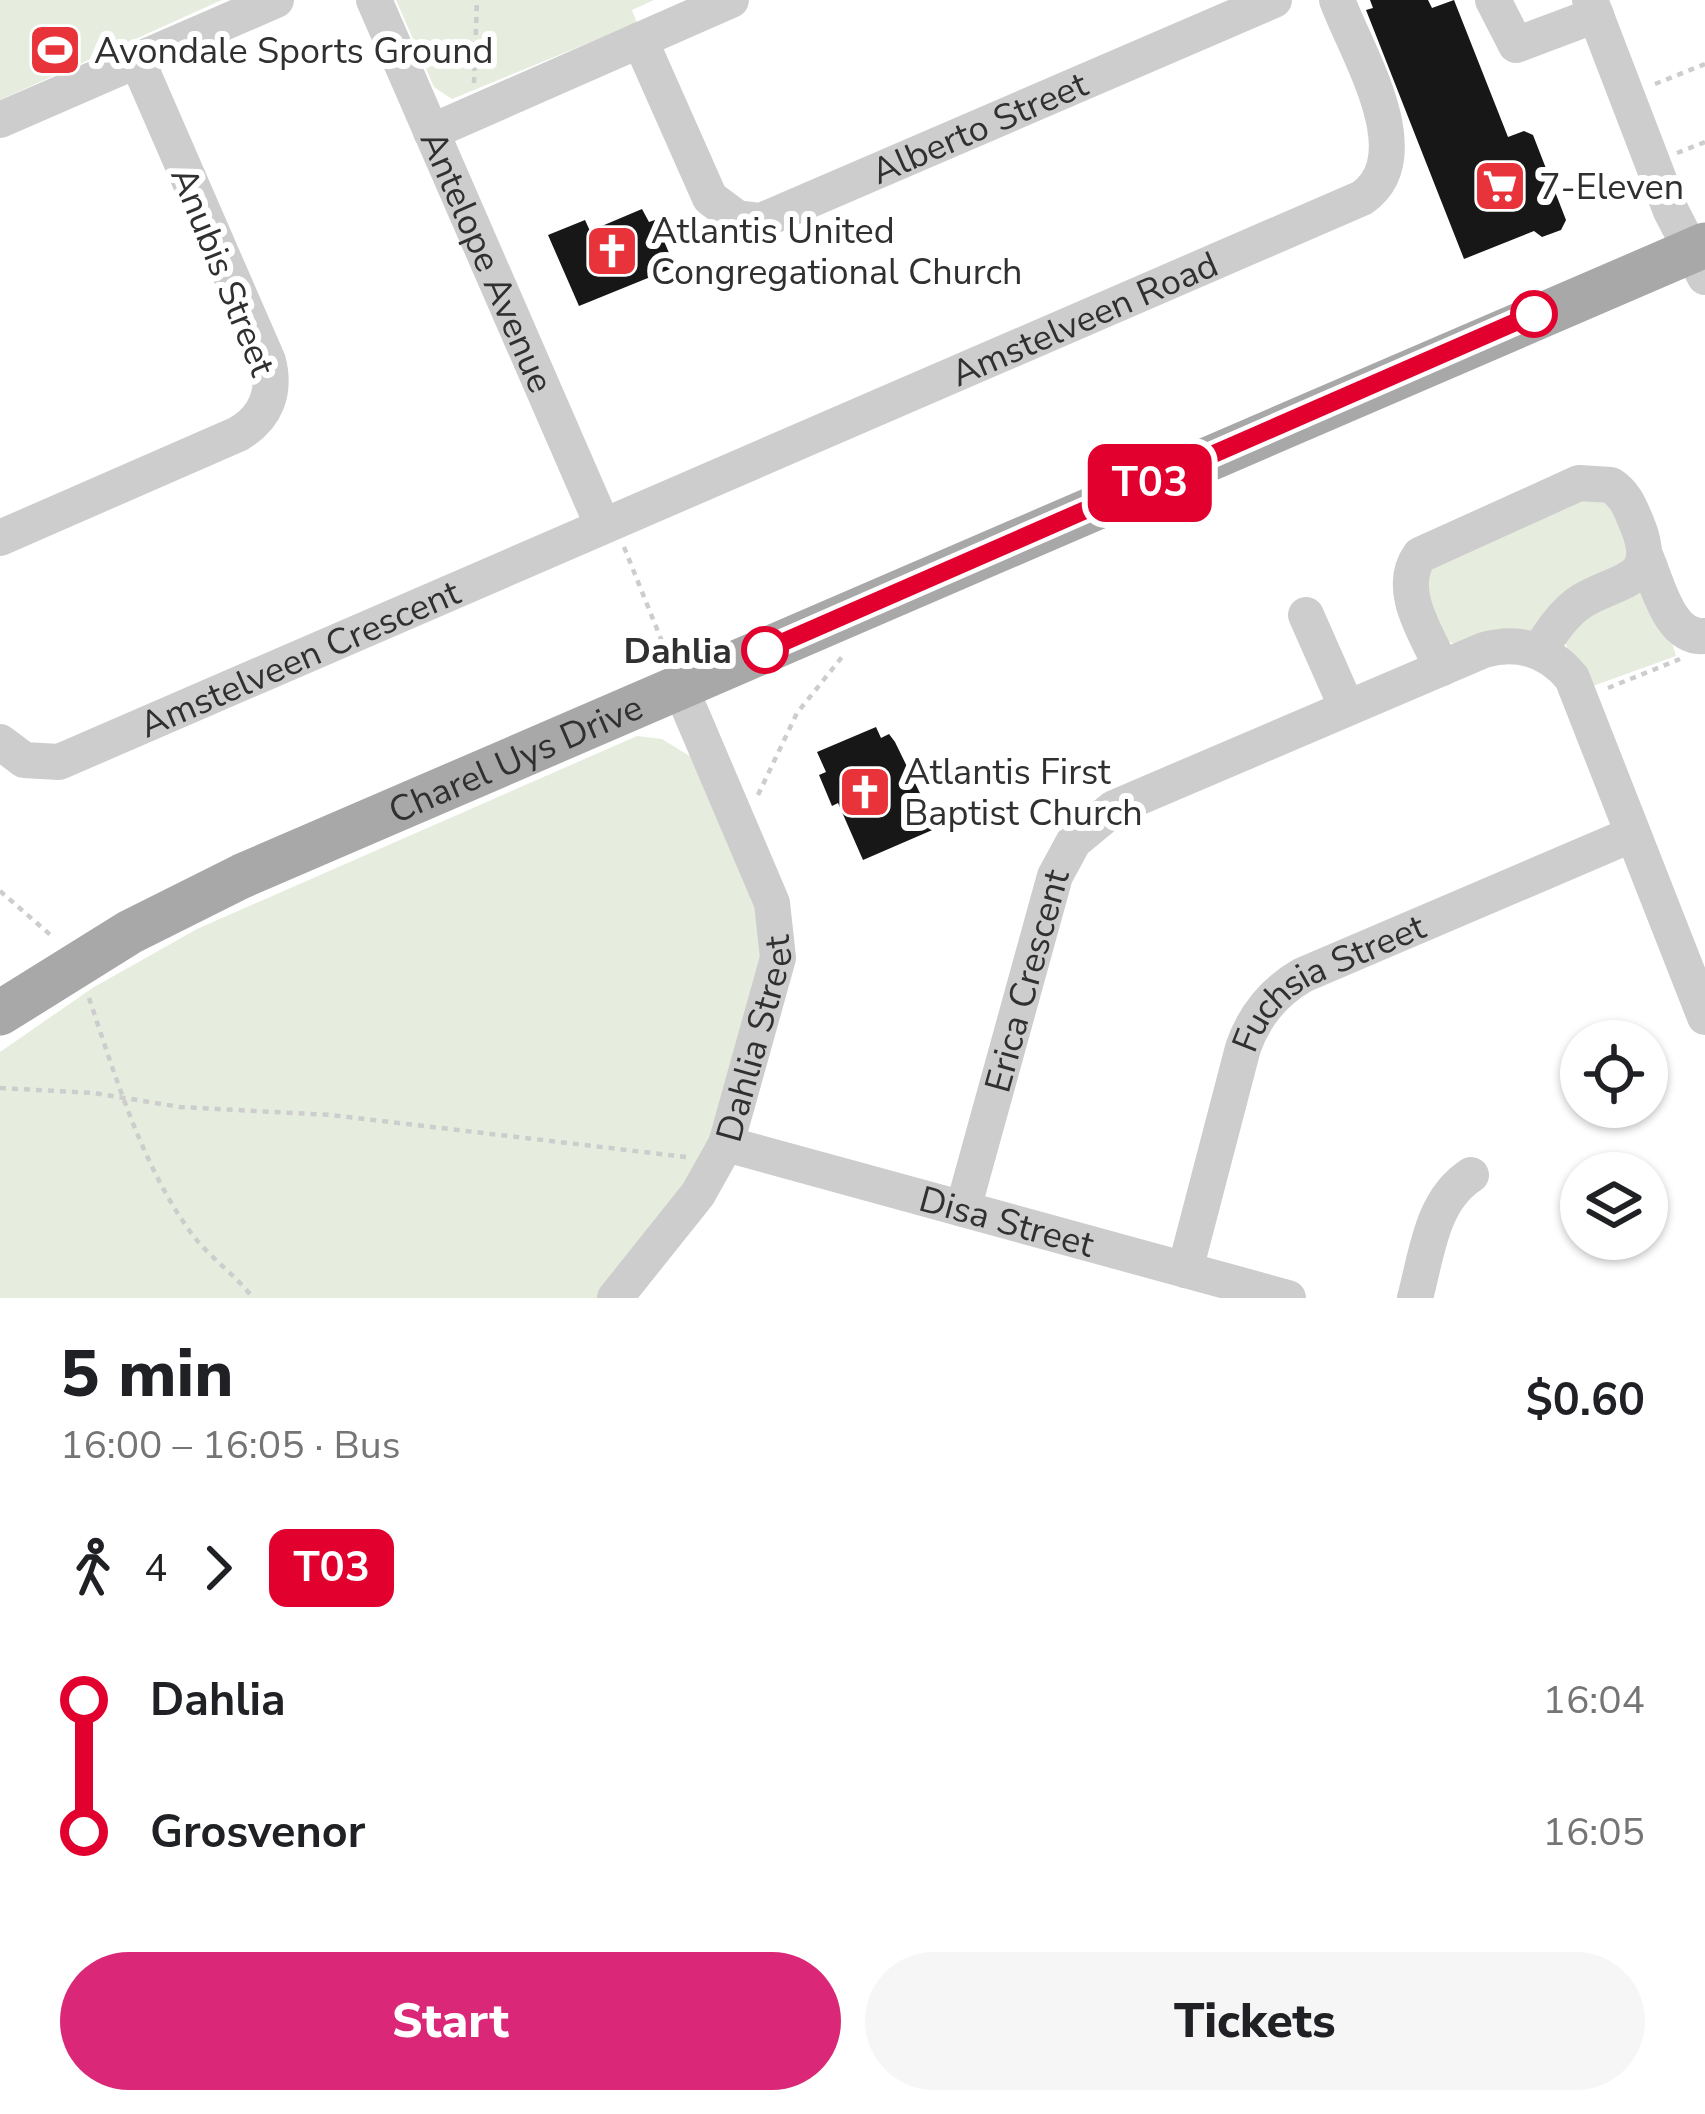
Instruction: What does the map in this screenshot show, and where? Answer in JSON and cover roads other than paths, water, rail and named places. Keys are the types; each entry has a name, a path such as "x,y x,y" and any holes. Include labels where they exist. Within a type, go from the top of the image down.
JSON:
{"main road":[{"name":"Charel Uys Drive","path":"0,1013 77,962 242,876 1700,257"}],"street":[{"path":"0,119 276,0"},
{"name":"Antelope Avenue","path":"374,0 608,522"},
{"path":"431,132 731,0"},
{"name":"Alberto Street","path":"640,40 710,198 737,218 761,221 1274,0"},
{"name":"Amstelveen Road","path":"608,522 1373,190 1387,170 1389,137 1336,0"},
{"path":"1493,0 1528,49 1593,8 1700,257"},
{"name":"Anubis Street","path":"0,538 238,434 268,402 268,361 137,60"},
{"path":"1442,668 1409,584 1414,562 1426,550 1594,480 1611,484 1626,498 1645,555 1677,625 1698,643"},
{"name":"Amstelveen Crescent","path":"0,742 23,760 59,762 608,522"},
{"path":"1645,555 1633,578 1576,606 1539,651 1563,667 1582,702 1705,1017"},
{"path":"1306,615 1347,708"},
{"name":"Erica Crescent","path":"964,1209 1055,876 1074,841 1114,808 1442,668 1498,646 1539,651"},
{"name":"Dahlia Street","path":"615,1298 720,1156 778,958 772,903 680,687"},
{"name":"Fuchsia Street","path":"1185,1270 1243,1048 1256,1018 1277,993 1304,975 1633,834"},
{"name":"Disa Street","path":"720,1156 964,1209 1288,1298"},
{"path":"1415,1298 1439,1208 1452,1187 1471,1175"}],"place":[{"name":"Avondale Sports Ground","path":"55,50"},
{"name":"7-Eleven","path":"1500,186"},
{"name":"Atlantis United Congregational Church","path":"612,251"},
{"name":"Dahlia","path":"765,650"},
{"name":"Atlantis First Baptist Church","path":"865,792"}]}
